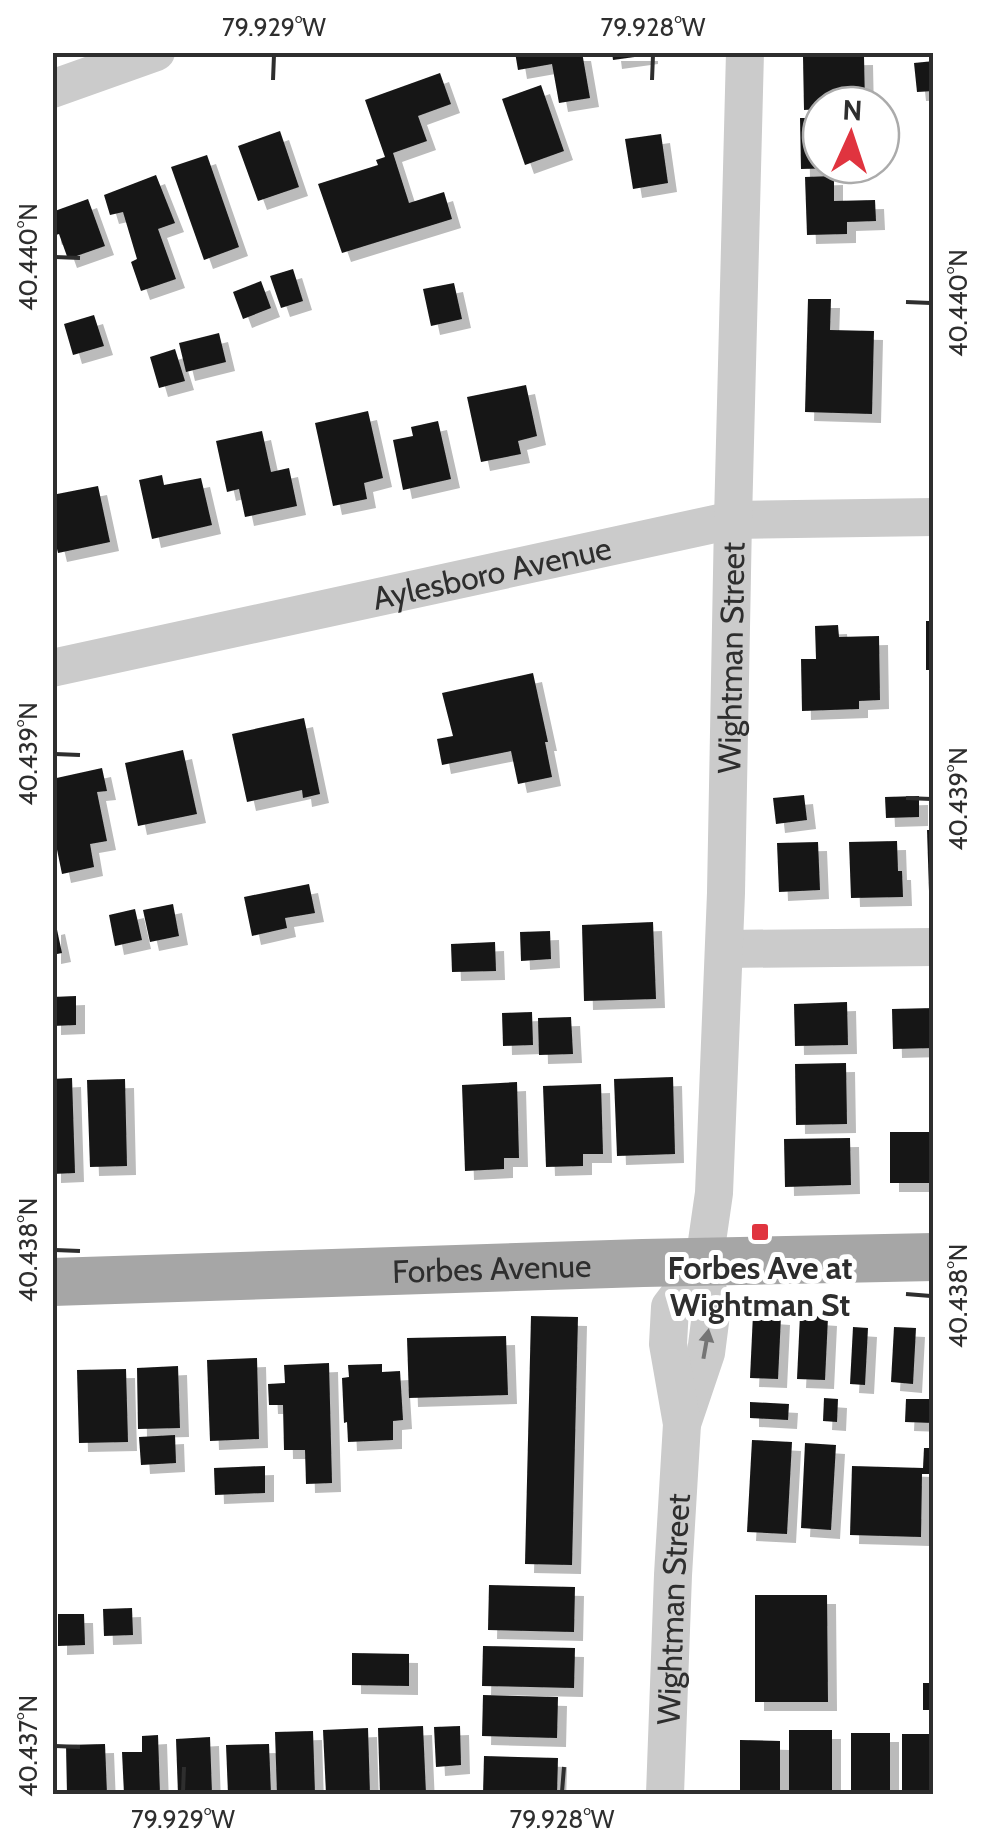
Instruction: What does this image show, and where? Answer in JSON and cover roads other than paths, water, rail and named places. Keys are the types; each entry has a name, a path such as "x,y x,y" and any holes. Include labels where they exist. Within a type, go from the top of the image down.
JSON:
{"main road":[{"name":"Forbes Avenue","path":"52,1282 934,1257"}],"street":[{"path":"52,89 156,52"},
{"name":"Wightman Street","path":"664,1794 682,1424 706,1353 711,1314 704,1262 714,1193 724,949 745,52"},
{"name":"Aylesboro Avenue","path":"52,668 732,520 934,517"},
{"path":"724,949 934,947"}],"place":[{"name":"Forbes Ave at Wightman St","path":"760,1232"}]}
